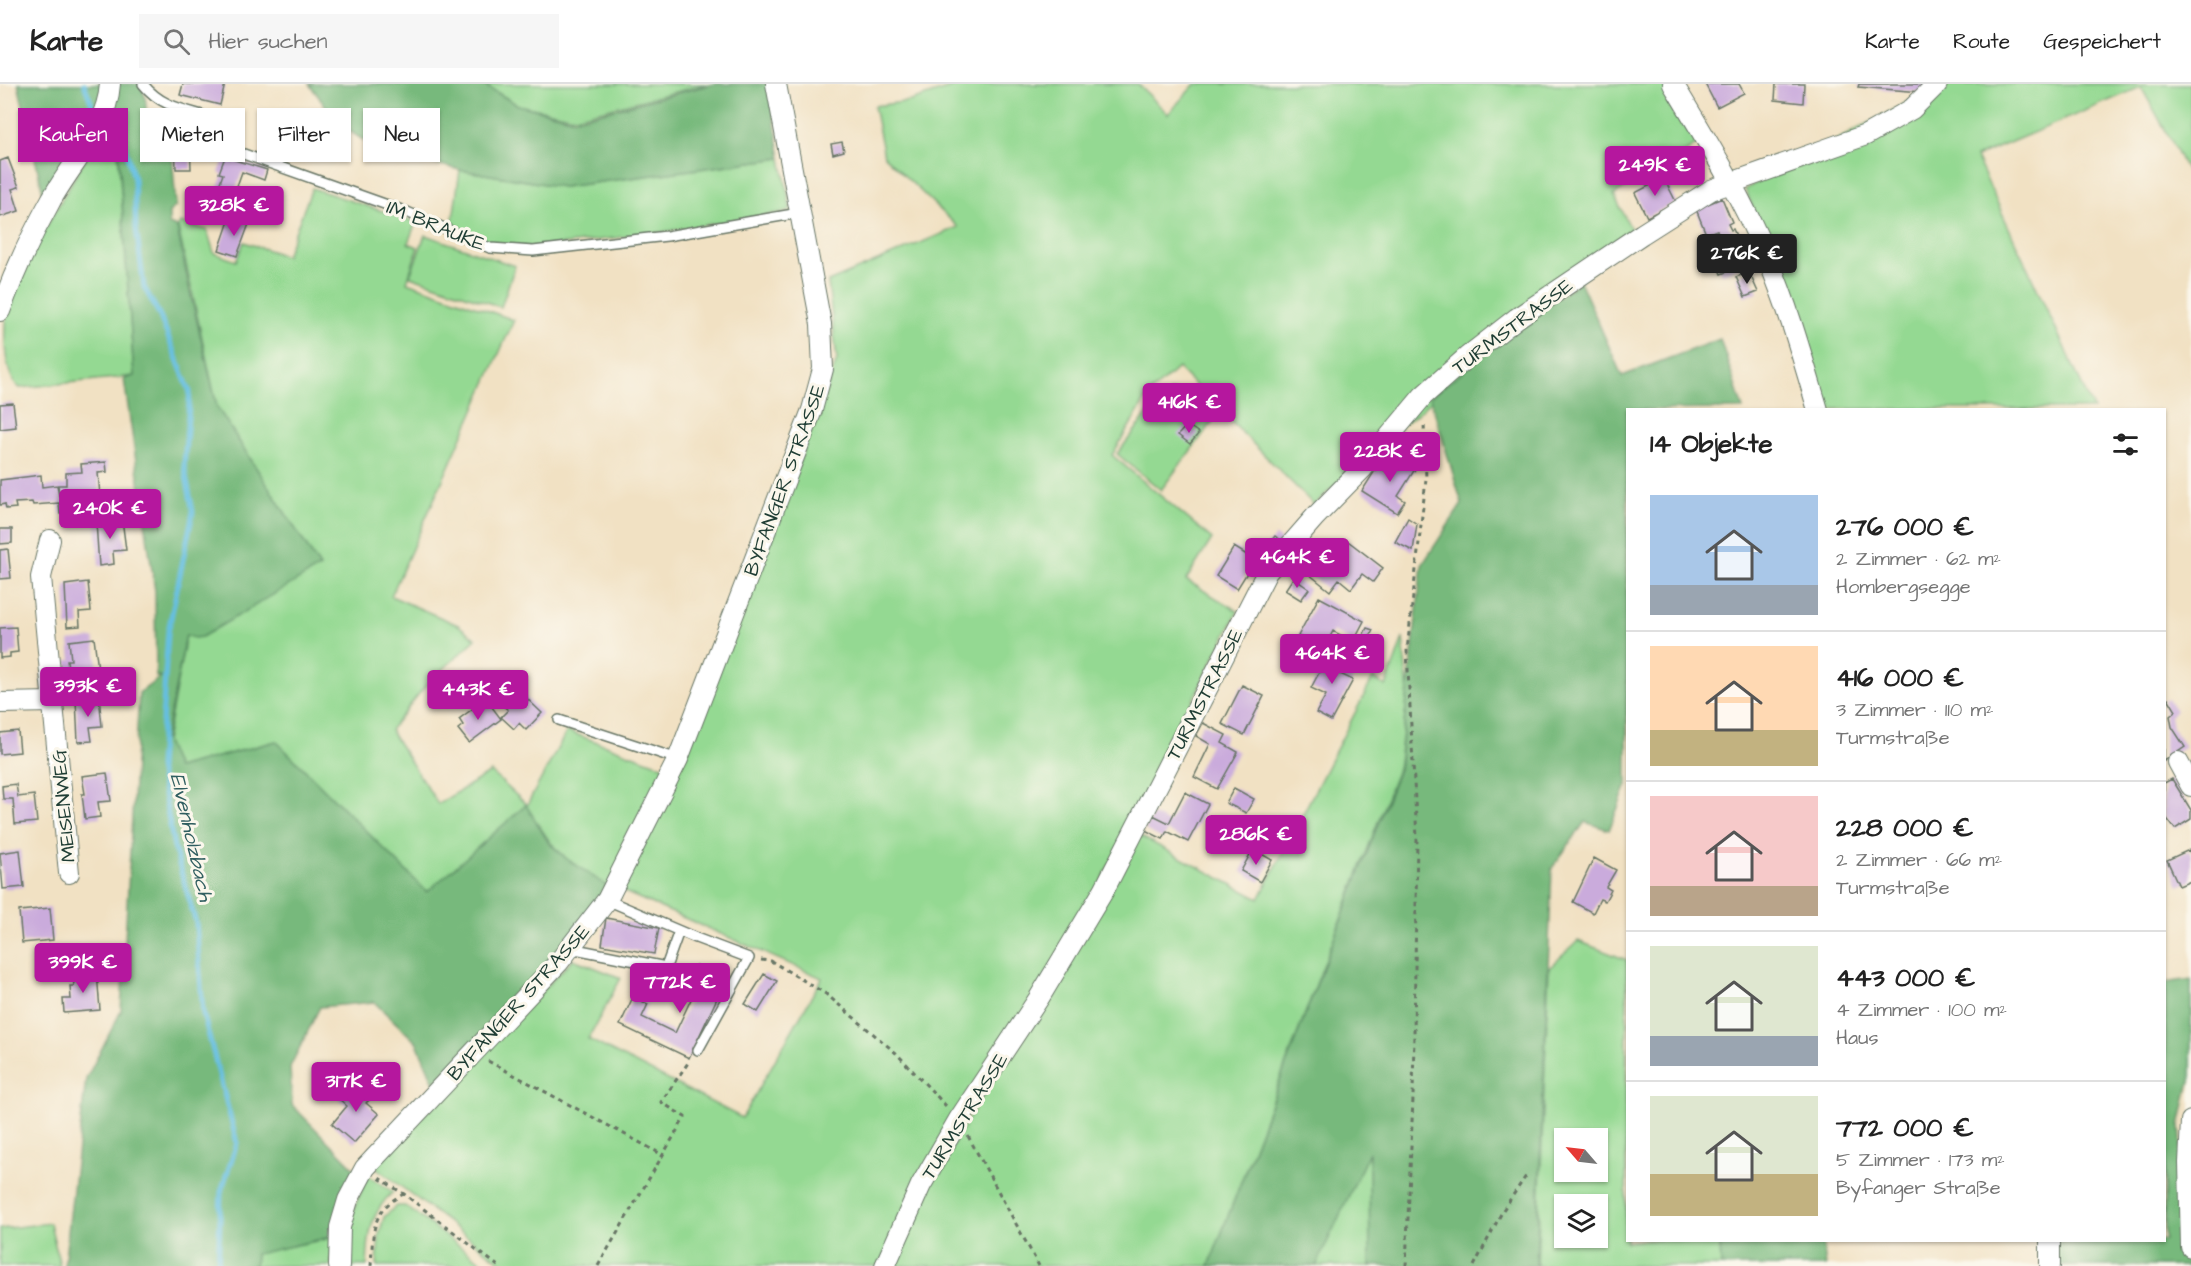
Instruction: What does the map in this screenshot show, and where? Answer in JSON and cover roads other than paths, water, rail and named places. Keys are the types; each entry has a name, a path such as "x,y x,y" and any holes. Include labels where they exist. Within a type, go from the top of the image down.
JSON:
{"street":[{"path":"0,310 10,284 51,200 103,119 109,99 110,84"},
{"name":"BYFANGER STRASSE","path":"339,1266 340,1227 348,1200 365,1168 570,948 607,900 678,759 813,410 823,369 821,324 776,84"},
{"path":"1673,84 1732,183 1769,262 1817,408"},
{"name":"TURMSTRASSE","path":"885,1266 921,1185 959,1119 1039,998 1104,890 1267,572 1315,517 1362,469 1424,396 1467,357 1517,318 1711,190 1866,135 1912,109 1937,84"},
{"name":"MEISENWEG","path":"50,540 41,577 69,873"},
{"path":"0,703 54,702"},
{"path":"2178,762 2191,786"},
{"path":"2191,1122 2189,1163 2191,1247"},
{"path":"2050,1242 2050,1266"}],"lane":[{"name":"IM BRAUKE","path":"143,84 153,97 176,108 202,115 224,147 407,212 490,248 544,250 667,236 799,213"},
{"path":"559,720 678,759"},
{"path":"607,900 749,958 698,1050"},
{"path":"570,948 666,967 679,931"}],"waterway":[{"name":"Elvenholzbach","path":"84,84 93,107"},
{"name":"Elvenholzbach","path":"128,158 134,179 136,228 144,287 159,314 190,392 184,465 193,512 168,632 159,767 174,847 196,923 203,1013 237,1143 221,1192 218,1266"}]}
